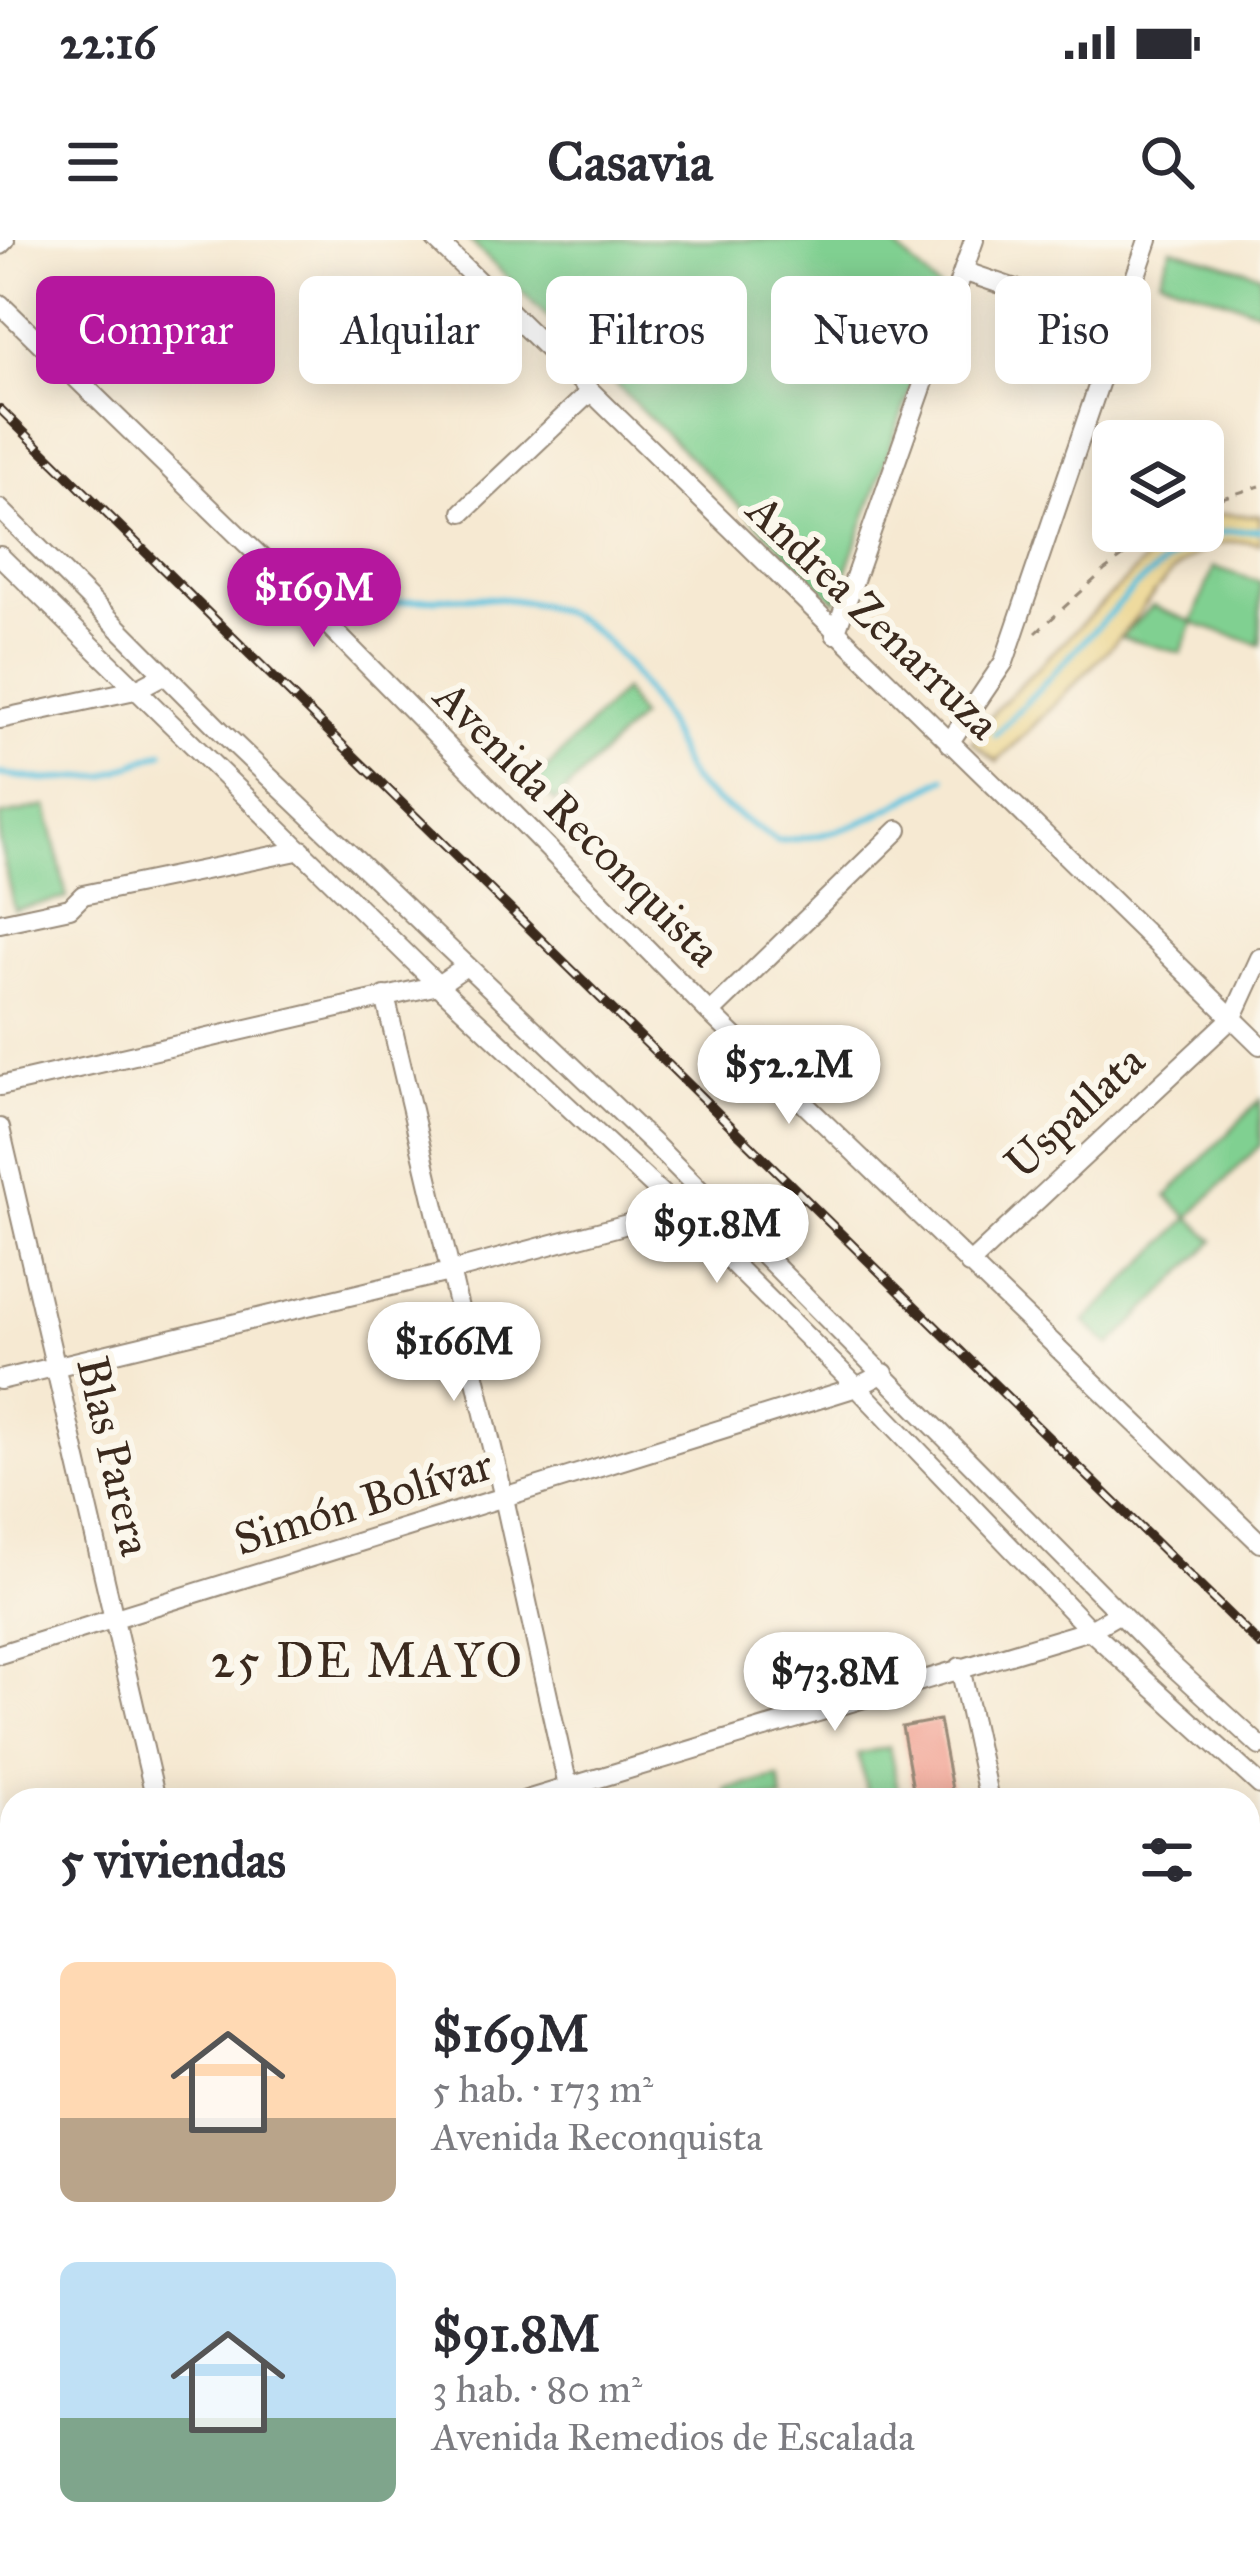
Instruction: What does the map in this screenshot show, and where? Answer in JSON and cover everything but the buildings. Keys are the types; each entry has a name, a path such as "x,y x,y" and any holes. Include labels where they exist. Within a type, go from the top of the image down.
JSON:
{"street":[{"name":"Andrea Zenarruza","path":"436,240 1260,1045"},
{"path":"836,634 974,240"},
{"path":"1135,276 1148,240"},
{"path":"963,271 995,282"},
{"name":"Avenida Reconquista","path":"0,304 365,662 710,1013 1260,1543"},
{"path":"950,743 1004,662 1099,384"},
{"path":"463,512 590,392"},
{"path":"0,509 225,735 707,1197 1120,1613 1260,1746"},
{"path":"0,556 438,985 680,1211 1090,1630 1260,1785"},
{"path":"0,719 135,690 168,677"},
{"path":"710,1013 898,830"},
{"path":"0,923 70,908 83,895 302,850"},
{"path":"1233,1017 1260,958"},
{"path":"0,1086 438,985 466,966"},
{"path":"386,996 505,1498 568,1788"},
{"name":"Uspallata","path":"969,1264 1233,1017"},
{"name":"Blas Parera","path":"0,1128 153,1788"},
{"path":"0,1380 449,1272 680,1211 707,1197"},
{"path":"0,1227 22,1221"},
{"name":"Simón Bolívar","path":"0,1654 856,1387 884,1373"},
{"path":"587,1788 960,1667 1090,1630 1120,1613"},
{"path":"960,1667 986,1788"}],"path":[{"path":"1224,497 1260,486"},
{"path":"1038,632 1129,552"}],"green space":[{"path":"469,240 889,240 926,276 771,276 771,384 912,384 836,601 615,384 747,384 747,276 546,276 546,316 522,292 522,276 506,276"},
{"path":"1171,248 1260,274 1260,311 1160,278"},
{"path":"1214,567 1260,582 1260,645 1193,623 1181,653 1120,637 1153,606 1192,622"},
{"path":"623,690 639,717 555,802 535,781"},
{"path":"47,806 67,898 14,910 0,843 0,816"},
{"path":"1260,1100 1260,1145 1190,1217 1214,1241 1110,1346 1085,1322 1189,1218 1167,1196"},
{"path":"889,1747 898,1788 866,1788 858,1754"},
{"path":"779,1778 781,1788 731,1788"}],"sand":[{"path":"1224,514 1260,516 1260,544 1224,543"},
{"path":"1156,552 1200,552 1178,567 1115,642 997,762 972,742 997,708"}],"waterway":[{"path":"995,735 1136,586 1197,538 1260,530"},
{"path":"374,606 497,598 545,606 583,623 635,676 693,781 777,841 846,828 945,778"},
{"path":"0,774 44,780 106,776 163,752"}],"railway":[{"path":"0,409 1260,1645"}],"district":[{"name":"25 DE MAYO","path":"368,1660"}]}
